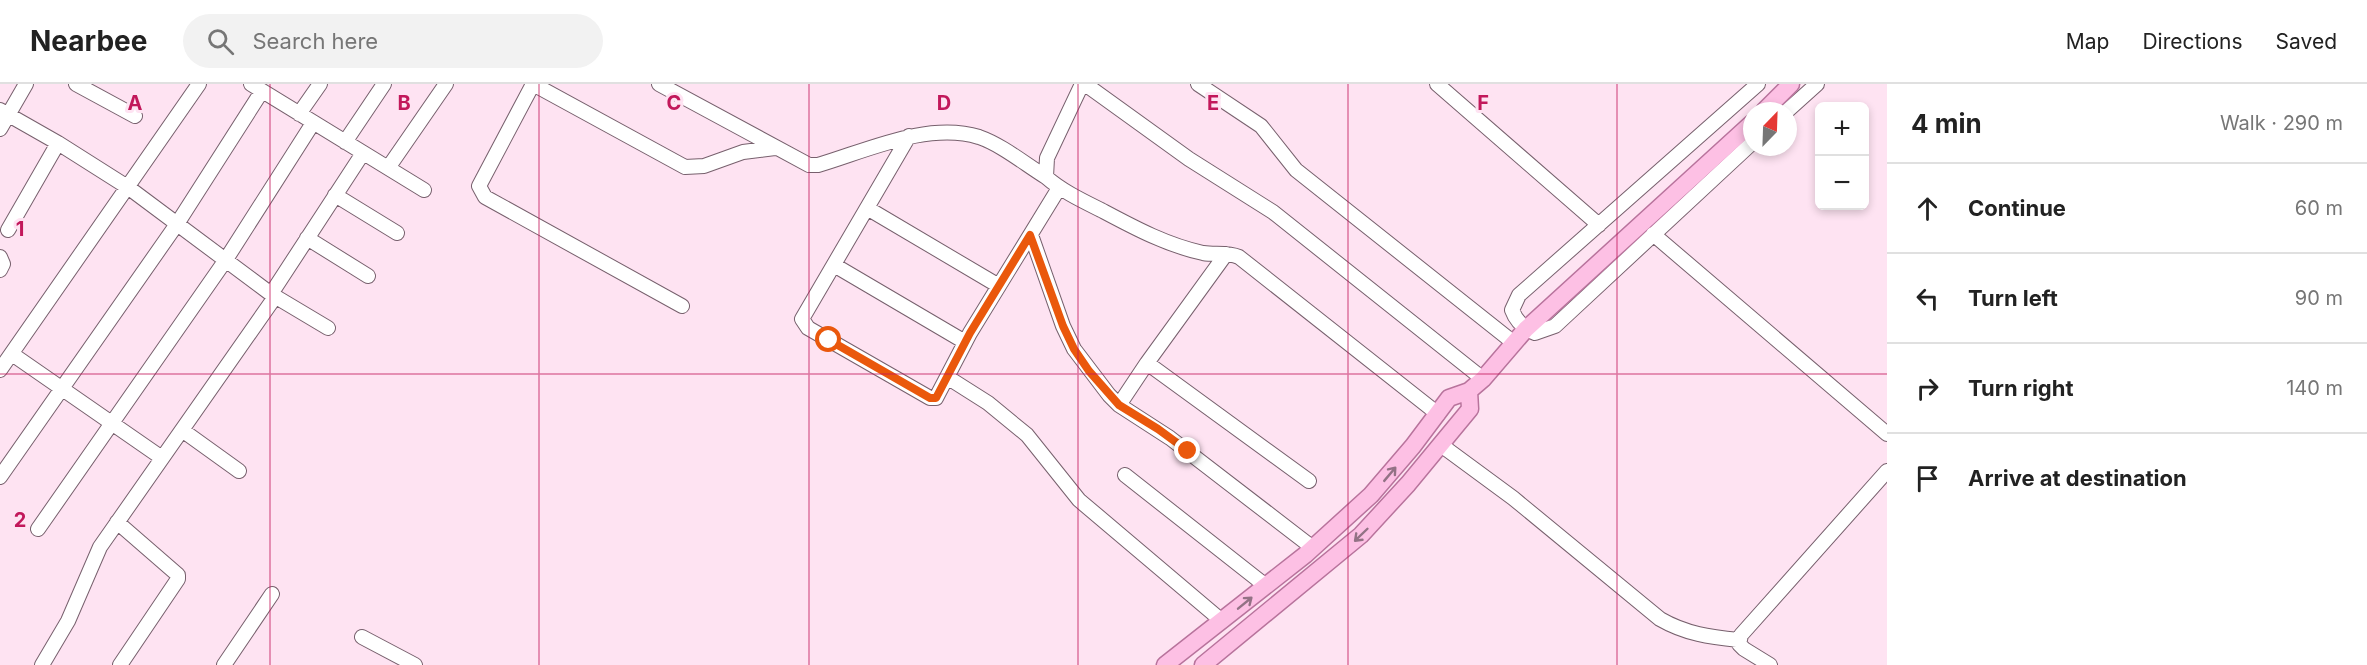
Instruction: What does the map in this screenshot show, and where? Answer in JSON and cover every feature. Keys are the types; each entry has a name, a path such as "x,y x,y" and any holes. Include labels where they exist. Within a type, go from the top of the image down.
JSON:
{"main road":[{"path":"1773,102 1791,84"},
{"path":"1165,665 1313,548 1371,495 1449,398 1469,391 1483,379 1526,329 1743,131"},
{"path":"1203,665 1361,535 1470,409 1469,391"}],"street":[{"path":"0,129 4,112 26,84"},
{"path":"76,84 135,116"},
{"path":"0,370 129,188 199,84"},
{"path":"299,114 320,84"},
{"path":"345,142 384,84"},
{"path":"388,168 446,84"},
{"path":"682,306 485,197 480,191 478,186 533,84 685,167 704,166 743,152 776,148"},
{"path":"659,84 809,165 819,165 909,136 947,134 980,138 1046,177 1059,188 1140,231 1172,244 1204,253 1239,257 1438,414"},
{"path":"1046,177 1047,158 1084,84 1189,159 1273,212 1483,379"},
{"path":"1198,84 1261,126 1296,170 1514,343"},
{"path":"1437,84 1599,225"},
{"path":"1743,151 1555,326 1535,333 1526,329 1514,317 1512,310 1519,295 1758,84"},
{"path":"1797,102 1817,84"},
{"path":"0,477 177,224 256,86 424,190"},
{"path":"4,112 57,142 129,188 273,296 328,328"},
{"path":"38,529 225,261 314,123"},
{"path":"909,136 803,315 804,323 808,328 930,398 936,398 965,342 1059,188"},
{"path":"8,230 57,142"},
{"path":"42,665 68,621 100,547 273,296 307,238 363,153"},
{"path":"335,195 397,234"},
{"path":"867,208 999,286"},
{"path":"1653,234 1887,434"},
{"path":"1030,235 1063,326 1074,349 1089,371 1119,405 1170,438 1313,548"},
{"path":"307,238 368,276"},
{"path":"1119,405 1226,254"},
{"path":"0,257 3,264 0,270"},
{"path":"834,265 965,342"},
{"path":"12,354 162,458"},
{"path":"1147,363 1309,481"},
{"path":"947,377 987,403 1027,435 1079,500 1222,621"},
{"path":"182,430 239,471"},
{"path":"1441,445 1513,498 1660,620 1698,636 1739,640"},
{"path":"1739,640 1887,471"},
{"path":"1125,475 1266,586"},
{"path":"117,522 178,575 178,579 120,665"},
{"path":"224,665 272,594"},
{"path":"362,637 415,665"},
{"path":"1739,640 1744,649 1770,665"}],"route":[{"path":"829,340 930,398 936,398 970,333 1030,235 1063,326 1074,349 1089,371 1119,405 1188,451"}]}
